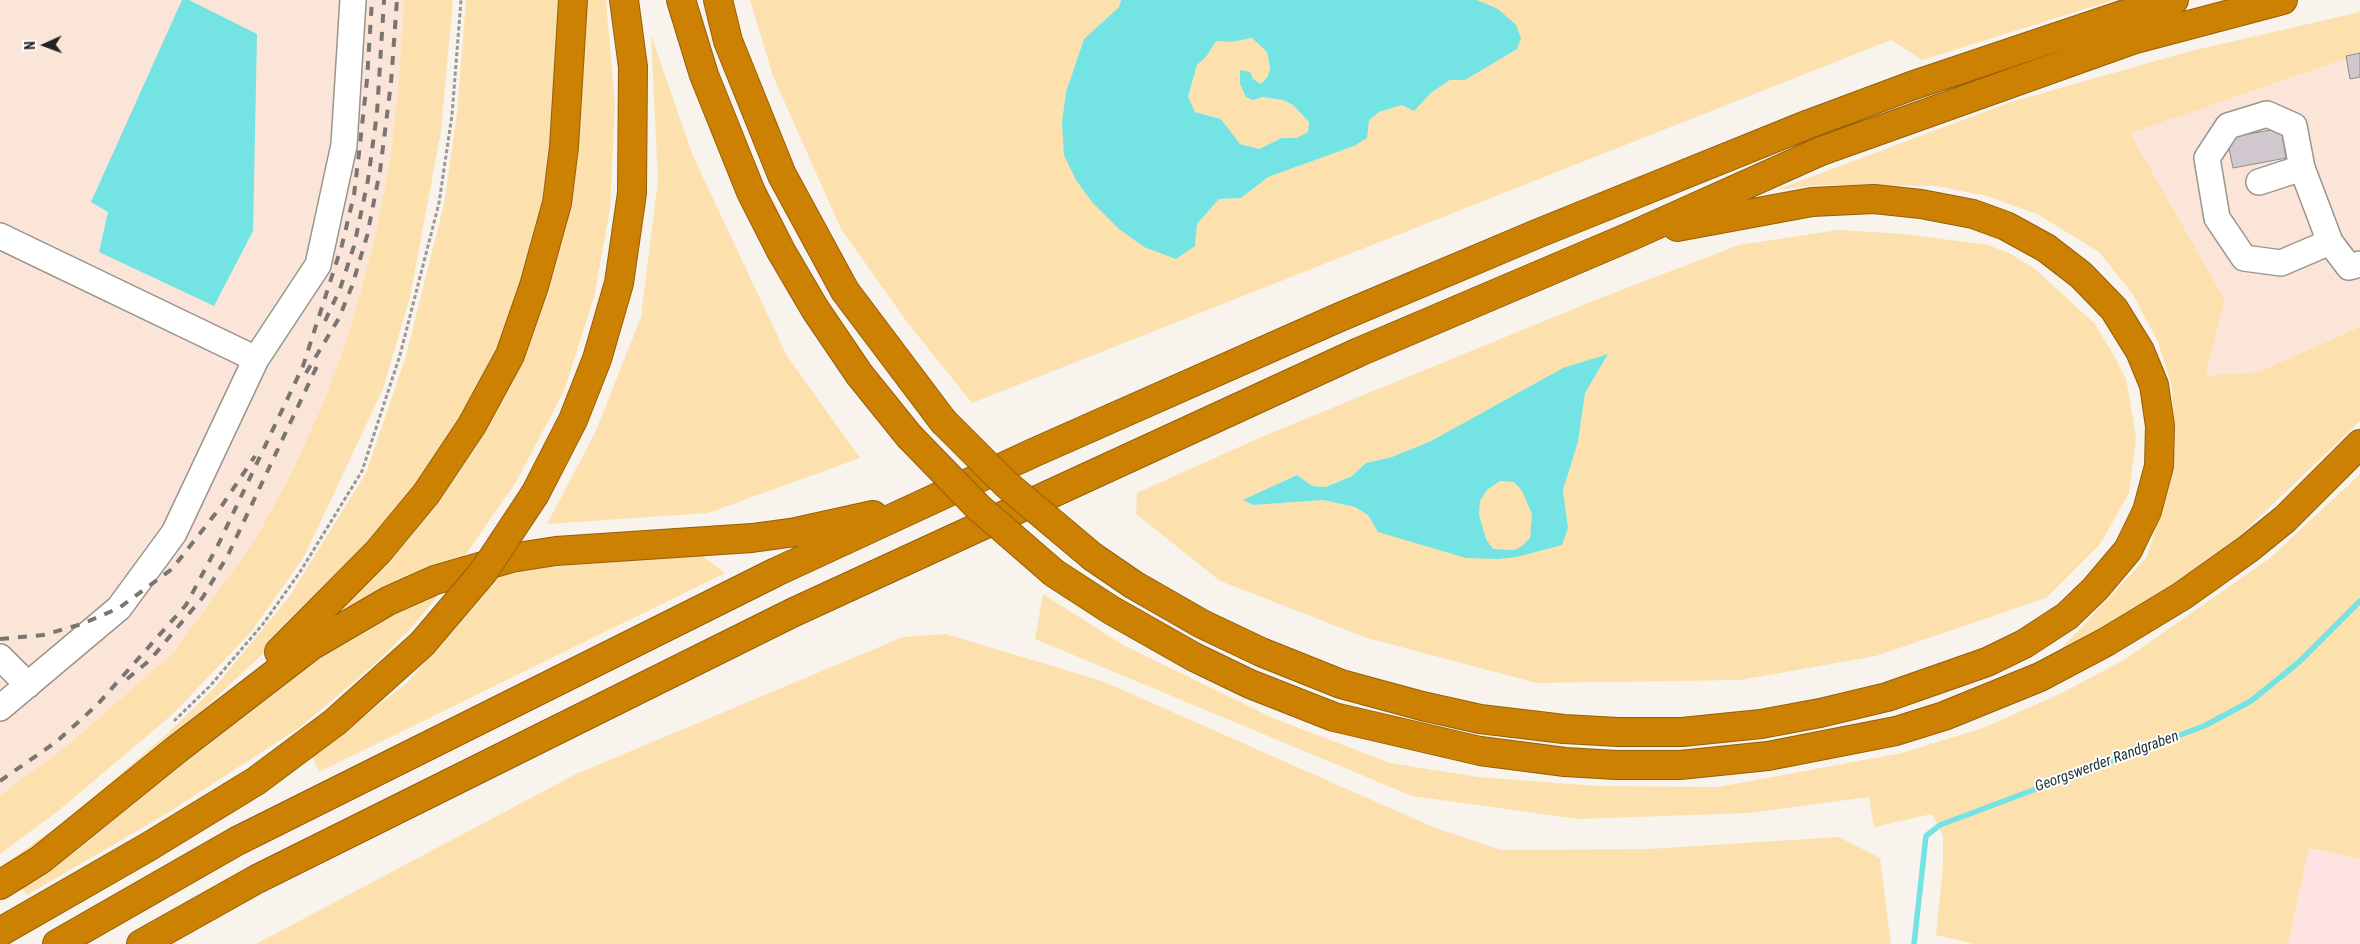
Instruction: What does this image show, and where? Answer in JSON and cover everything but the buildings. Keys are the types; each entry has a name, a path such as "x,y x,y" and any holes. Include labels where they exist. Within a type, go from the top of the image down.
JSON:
{"highway":[{"path":"0,885 40,860 172,739 314,619 378,552 426,494 472,425 505,364 534,286 556,203 564,147 573,0"},
{"path":"0,932 148,847 256,781 335,722 422,644 484,571 535,494 573,420 597,358 619,282 632,193 634,67 624,0"},
{"path":"681,0 704,75 751,192 781,251 815,309 859,374 909,436 978,506 1054,573 1111,610 1194,658 1250,684 1334,717 1480,751 1565,762 1616,765 1680,765 1748,758 1827,746 1896,731 1944,716 2040,677 2106,642 2182,596 2248,549 2284,519 2360,444"},
{"path":"718,0 728,41 782,175 845,291 943,421 1006,484 1093,557 1134,585 1202,624 1261,652 1341,684 1422,706 1480,718 1564,729 1618,732 1682,732 1761,724 1820,713 1887,697 1988,662 2024,644 2067,616 2095,589 2128,550 2147,510 2159,466 2160,426 2154,385 2140,350 2114,308 2081,275 2046,248 2006,226 1973,214 1921,204 1874,199 1812,202 1629,237"},
{"path":"56,944 237,842 776,572 1340,317 1647,190 1912,86 2122,14 2174,0"},
{"path":"141,944 257,879 801,608 1359,352 1629,237 1821,151 1922,113 2132,40 2283,0"},
{"path":"172,739 311,646 380,605 435,580 511,558 556,551 752,538 796,532 926,503"}],"lane":[{"path":"0,708 119,608 174,533 256,359 318,265 344,145 353,0"},
{"path":"2330,242 2281,263 2244,258 2217,218 2207,158 2228,126 2267,114 2294,126 2302,168 2330,242 2349,267 2360,264"},
{"path":"2258,182 2302,168"},
{"path":"0,236 256,359"},
{"path":"0,657 28,685"}],"path":[{"path":"172,739 210,686 263,624 300,572 362,471 400,356 439,202 452,115 461,0"}],"shaded area":[{"path":"0,0 404,0 399,78 391,153 377,229 355,313 329,390 292,472 255,540 174,652 67,746 0,795"},
{"path":"404,0 453,0 441,131 410,297 383,389 304,557 251,632 173,714 58,811 0,854 0,795 67,746 174,652 255,540 292,472 329,390 355,313 377,229 391,153 399,78"},
{"path":"466,0 560,0 554,118 542,201 521,289 497,349 462,419 429,471 381,534 283,635 167,743 60,831 0,874 0,867 64,822 165,736 214,688 289,597 366,473 406,356 444,204 457,114"},
{"path":"580,0 606,0 615,105 610,209 594,297 564,391 516,482 464,557 414,575 364,598 324,625 515,360"},
{"path":"750,0 1121,0 1119,7 1084,39 1066,92 1062,122 1195,246 1197,224 1219,199 1241,198 1268,177 1354,146 1369,120 1379,112 1402,105 1415,110 1432,92 1450,80 1465,80 1483,3 1477,0 2114,0 1922,60 1891,40 972,403 907,322 841,229 773,76"},
{"path":"2360,12 2360,54 2130,133 2225,300 2205,376 2258,372 2360,327 2360,421 2234,541 2143,606 2060,650 2147,557 2174,466 2172,387 2158,342 2132,293 2099,252 2037,214 1987,196 1936,186 1820,185 1776,190 2011,102 2187,52"},
{"path":"651,35 693,156 787,356 860,458 708,513 547,524 595,433 641,317 658,181"},
{"path":"1252,38 1267,52 1270,68 1268,76 1261,84 1253,79 1253,100 1262,97 1283,100 1293,105 1309,122 1308,132 1296,138 1282,138 1259,149 1240,144 1221,119 1195,112 1188,97 1197,65 1206,57 1216,41 1231,42"},
{"path":"2360,54 2360,327 2258,372 2204,376 2225,300 2130,133"},
{"path":"1838,230 1905,234 1988,245 2009,253 2035,269 2095,324 2126,379 2136,438 2129,493 2100,544 2046,598 1876,656 1740,680 1537,683 1367,638 1220,581 1136,514 1137,493 1266,435 1598,299 1739,245","holes":["1608,354 1585,393 1578,442 1563,490 1568,528 1562,545 1517,557 1378,532 1368,515 1355,507 1323,500 1253,505 1244,501 1296,475 1312,486 1326,487 1352,476 1367,463 1392,457 1431,441 1532,385"]},
{"path":"2360,474 2360,859 2309,848 2288,944 1975,944 1936,935 1943,865 1943,836 1932,814 1874,827 1869,797 1749,813 1578,819 1412,796 1035,639 1043,594 1123,645 1273,718 1390,763 1478,777 1597,786 1718,787 1902,753 1983,728 2060,694 2124,660 2270,558"},
{"path":"1500,481 1514,482 1522,491 1532,514 1530,538 1522,547 1514,550 1493,549 1486,539 1479,513 1480,501 1487,490"},
{"path":"701,555 725,573 319,772 312,756 407,683 502,571"},
{"path":"446,586 410,629 376,663 299,728 166,814 27,895 22,887 305,660"},
{"path":"946,634 1102,681 1433,827 1501,850 1649,849 1839,837 1880,858 1891,944 256,944 576,774 903,637"},
{"path":"2309,848 2360,859 2360,944 2288,944"}],"water":[{"path":"182,0 189,0 257,34 253,231 214,306 99,252 108,212 91,202"},
{"path":"1121,0 1477,0 1498,9 1516,25 1521,38 1517,49 1465,80 1450,80 1432,92 1414,111 1402,105 1379,112 1369,120 1367,138 1354,146 1268,177 1241,198 1219,199 1197,224 1195,246 1176,259 1144,247 1119,229 1092,202 1076,180 1064,155 1062,122 1066,92 1084,39 1119,7","holes":["1252,38 1267,52 1270,68 1268,76 1261,84 1253,79 1250,72 1240,70 1240,84 1246,97 1253,100 1262,97 1283,100 1293,105 1309,122 1308,132 1296,138 1282,138 1259,149 1240,144 1221,119 1195,112 1188,97 1197,65 1206,57 1216,41 1231,42"]},
{"path":"1608,354 1585,393 1578,442 1563,490 1568,528 1562,545 1517,557 1498,559 1466,558 1378,532 1368,515 1355,507 1323,500 1253,505 1243,500 1297,475 1312,486 1326,487 1352,476 1366,463 1392,457 1431,441 1563,368","holes":["1500,481 1514,482 1522,491 1532,514 1530,538 1522,546 1514,550 1493,549 1486,539 1479,514 1480,501 1487,490"]}],"waterway":[{"name":"Georgswerder Randgraben","path":"1914,944 1926,836 1940,825 2204,726 2251,701 2299,662 2360,601"}],"railway":[{"path":"0,781 56,742 97,705 186,605 219,543 303,366 342,245 354,195 367,80 372,0"},
{"path":"325,321 340,289 354,246 368,180 377,113 384,0"},
{"path":"306,373 339,318 352,286 367,236 380,171 391,83 397,0"},
{"path":"127,679 150,660 203,597 228,555 317,366"},
{"path":"0,639 43,635 82,624 119,608 172,569 223,504 255,456"}]}
